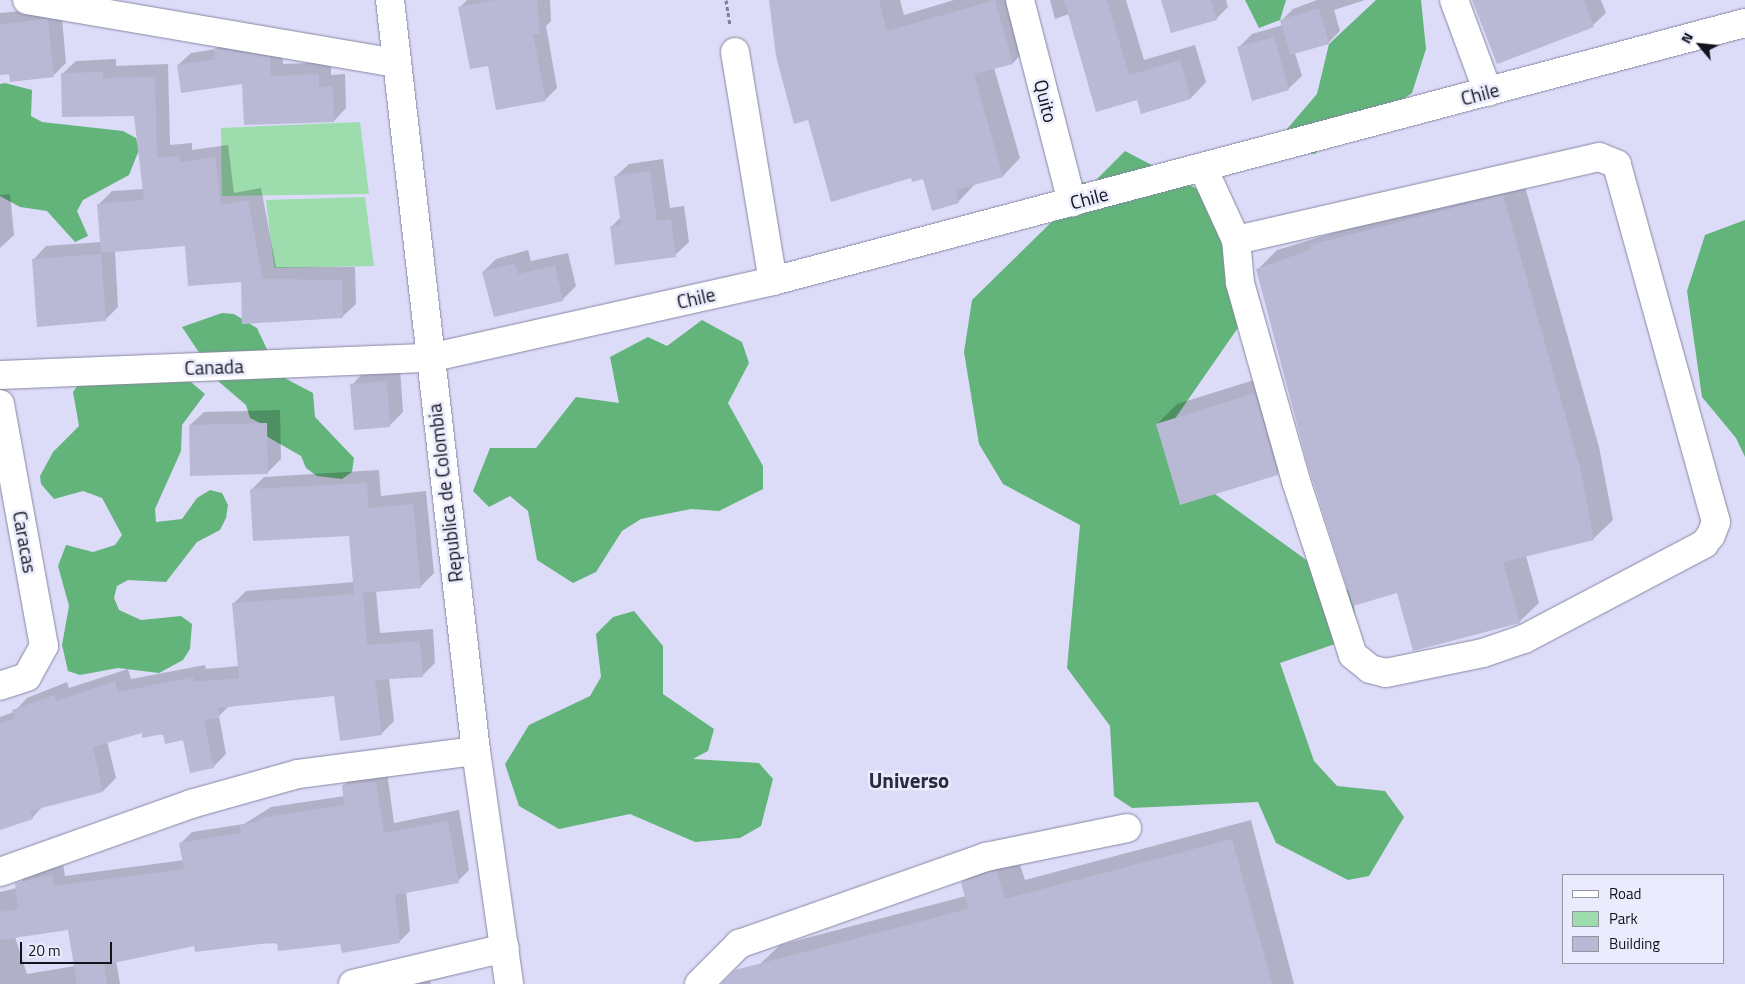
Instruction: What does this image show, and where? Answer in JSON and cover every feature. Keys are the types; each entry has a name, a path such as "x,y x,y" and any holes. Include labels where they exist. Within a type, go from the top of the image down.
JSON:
{"street":[{"path":"27,0 397,63"},
{"name":"Republica de Colombia","path":"390,0 429,358 476,751 510,984"},
{"name":"Quito","path":"1020,0 1072,202"},
{"path":"1454,0 1488,92"},
{"name":"Chile","path":"429,358 773,281 1745,23"},
{"path":"735,52 773,281"},
{"path":"1203,168 1236,240 1240,283 1296,481 1353,655 1370,668 1386,673 1483,653 1524,639 1704,544 1711,535 1716,522 1617,164 1599,158 1236,240"},
{"name":"Canada","path":"0,375 429,358"},
{"name":"Caracas","path":"0,404 44,646 27,677 0,686"},
{"path":"0,872 191,804 298,774 476,751"},
{"path":"700,984 739,944 986,858 1127,828"},
{"path":"353,984 505,948"}],"green space":[{"path":"1245,0 1286,0 1280,20 1259,28"},
{"path":"1376,0 1421,0 1426,49 1412,93 1373,120 1351,117 1315,154 1292,151 1287,129 1317,94 1329,44"},
{"path":"5,83 32,90 31,116 42,122 123,131 136,138 139,150 129,175 83,200 77,211 88,236 75,242 47,211 20,207 0,196 0,84"},
{"path":"360,122 369,194 222,196 221,128"},
{"path":"1125,151 1205,193 1251,309 1174,420 1172,463 1352,593 1358,636 1280,663 1314,761 1337,786 1385,791 1404,817 1369,876 1348,880 1276,843 1258,802 1132,808 1114,796 1110,726 1067,668 1080,525 1003,484 979,444 964,352 972,300 1072,202 1078,181 1092,184"},
{"path":"365,197 374,266 274,268 266,200"},
{"path":"1745,220 1745,457 1736,438 1702,397 1687,291 1705,235"},
{"path":"222,313 234,314 257,328 279,375 313,393 315,417 354,458 352,472 342,479 317,476 306,468 301,456 266,436 262,424 250,418 246,405 218,381 182,327"},
{"path":"702,320 742,342 749,363 728,403 763,466 763,489 719,511 691,509 641,519 622,531 596,572 573,583 537,560 528,511 510,496 489,507 473,491 490,448 536,448 576,397 619,403 610,357 648,337 667,346"},
{"path":"185,377 205,394 182,425 181,451 155,509 156,522 182,519 197,498 210,490 222,493 228,505 226,518 220,530 197,542 166,582 128,580 117,586 114,598 119,610 141,620 181,616 192,624 190,649 183,660 159,673 118,668 80,675 68,671 62,645 69,606 58,566 66,545 93,552 115,545 122,535 102,498 83,491 54,499 41,484 40,476 53,452 79,426 73,392 80,382"},
{"path":"634,611 663,646 663,694 714,729 708,751 693,759 759,763 773,779 761,826 740,838 695,842 630,814 559,829 519,806 505,764 529,725 590,696 601,677 596,634 613,617"}],"building":[{"path":"495,0 537,0 540,34 533,34 546,101 496,110 488,66 470,69 458,7"},
{"path":"769,0 879,0 887,31 995,0 1013,64 974,74 1003,177 956,190 959,203 932,211 923,179 912,182 911,178 831,202 808,120 794,124 776,56"},
{"path":"1064,0 1107,0 1129,75 1180,60 1191,99 1141,114 1137,100 1096,112"},
{"path":"1161,0 1211,0 1217,20 1171,33"},
{"path":"1472,0 1584,0 1594,27 1497,64"},
{"path":"1319,8 1329,44 1290,55 1280,20"},
{"path":"48,19 54,77 10,82 9,74 0,75 0,24"},
{"path":"1274,37 1289,90 1252,101 1237,47"},
{"path":"214,48 270,57 271,76 319,74 319,87 333,86 334,122 244,125 242,84 181,93 177,65 215,59"},
{"path":"103,72 103,78 155,77 157,158 179,156 180,162 215,157 221,205 248,200 263,279 342,280 343,318 242,324 241,282 188,286 185,246 101,253 97,204 144,200 134,116 62,117 61,73"},
{"path":"650,171 657,221 671,219 676,257 615,265 610,226 621,225 614,176"},
{"path":"1503,195 1580,467 1594,540 1503,562 1520,623 1413,651 1397,593 1353,606 1308,466 1256,269 1312,249 1310,245"},
{"path":"101,254 106,321 37,327 32,259"},
{"path":"515,263 518,274 555,265 563,301 494,317 482,272"},
{"path":"387,381 390,427 354,430 350,384"},
{"path":"1255,393 1278,475 1180,505 1156,424"},
{"path":"267,423 268,474 190,476 189,425"},
{"path":"367,483 368,508 413,504 421,588 363,593 367,645 420,641 423,677 375,680 382,735 340,741 334,696 218,708 219,718 204,720 214,768 190,773 183,740 165,744 163,734 142,738 142,733 93,747 103,792 30,811 33,819 0,830 0,724 15,718 12,710 54,695 56,701 115,681 118,692 193,677 194,682 239,678 232,603 354,594 349,536 253,541 250,489"},
{"path":"376,782 384,833 448,821 459,883 395,895 400,943 342,953 340,944 278,951 277,942 195,952 194,946 104,965 107,984 77,984 68,930 0,940 0,912 18,909 15,883 52,875 54,886 184,869 179,843 241,833 240,826 259,821 259,818 344,805 342,785"},
{"path":"1232,839 1272,984 721,984 735,970 968,909 961,882 990,872 997,871 1005,899"}],"district":[{"name":"Universo","path":"909,780"}]}
